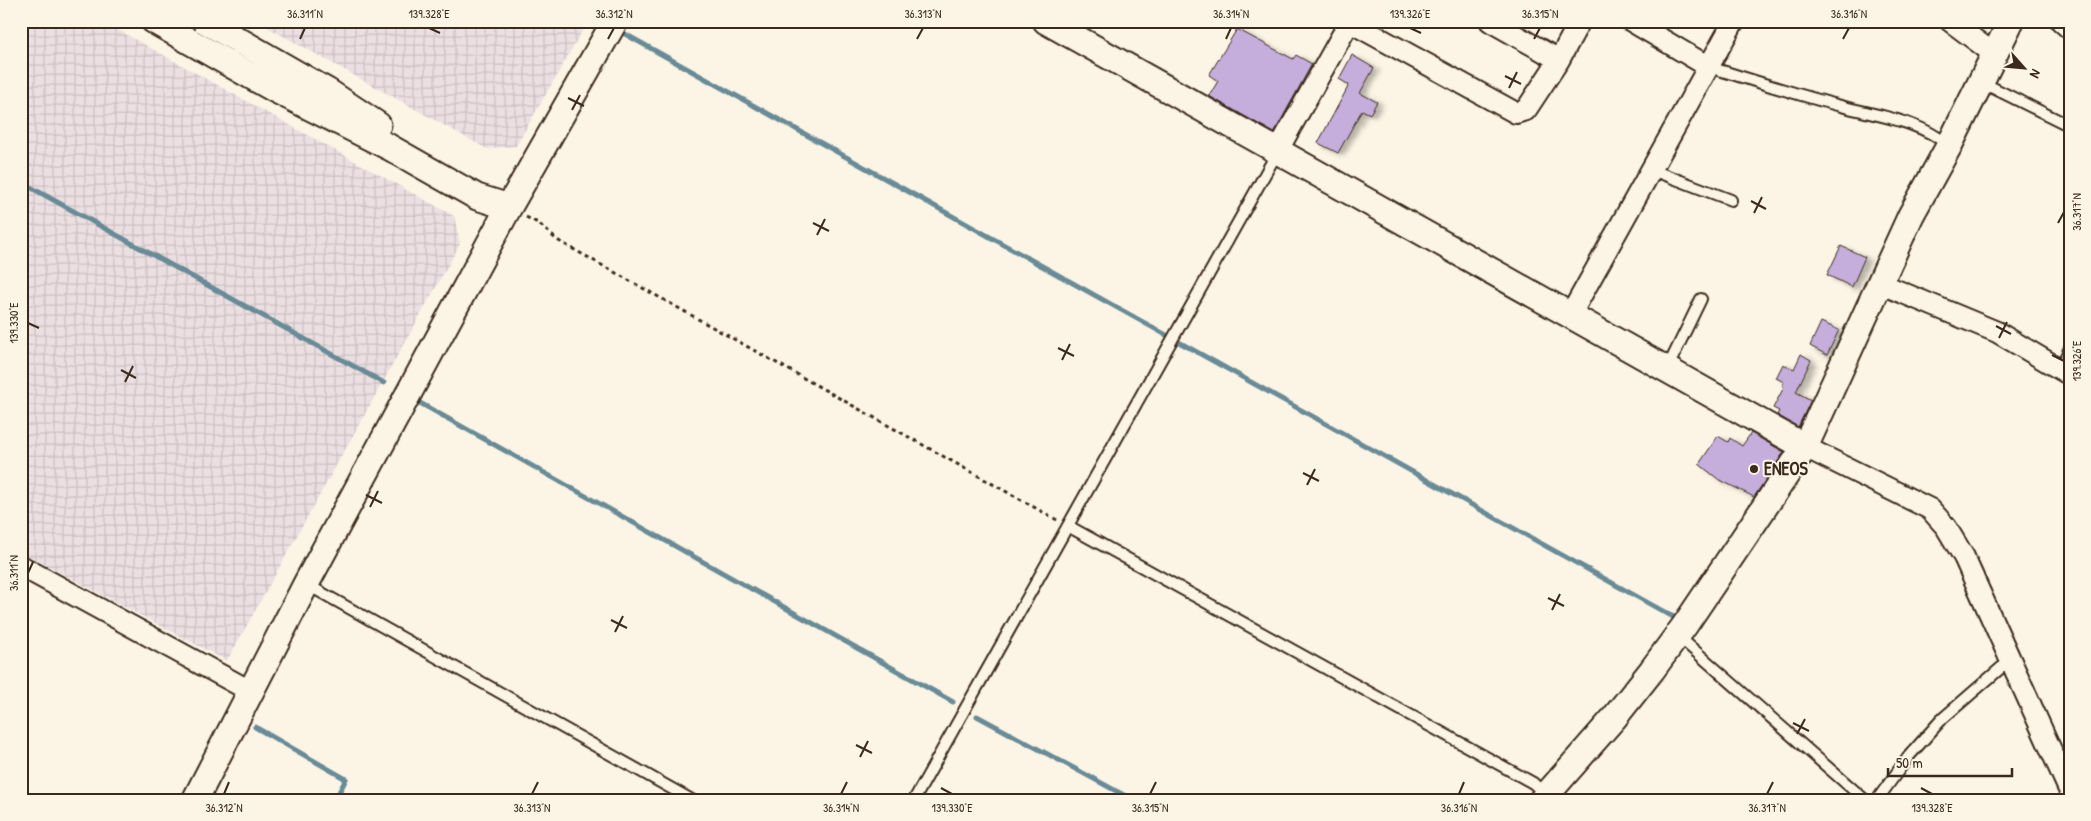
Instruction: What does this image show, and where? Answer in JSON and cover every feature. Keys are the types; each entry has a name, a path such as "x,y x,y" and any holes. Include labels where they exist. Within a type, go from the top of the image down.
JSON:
{"street":[{"path":"154,21 272,88 382,143 477,197 510,207"},
{"path":"206,21 327,91 398,139 484,188 510,207"},
{"path":"195,800 306,584 510,207 615,21"},
{"path":"1046,21 1805,447 1930,509 1946,527 1964,558 2069,788"},
{"path":"1490,21 1559,60"},
{"path":"1278,150 1349,22 1516,113 1526,110 1559,60 1580,21"},
{"path":"1631,21 1709,67"},
{"path":"1571,314 1734,21"},
{"path":"1950,21 1994,54"},
{"path":"1544,797 1614,718 1677,635 1805,447 1911,215 1949,146 2011,21"},
{"path":"2061,21 2070,29"},
{"path":"1879,283 1997,332 2065,372"},
{"path":"22,569 250,692"}],"lane":[{"path":"1709,67 1841,106 1899,119 1938,138 1949,146"},
{"path":"1981,82 2070,126"},
{"path":"914,800 1278,150"},
{"path":"1652,170 1731,200"},
{"path":"1667,369 1701,299"},
{"path":"2065,372 2070,348"},
{"path":"1068,526 1524,778 1544,797"},
{"path":"306,584 692,800"},
{"path":"1677,635 1865,800"},
{"path":"1877,800 1910,756 1942,719 2002,667 2011,662"}],"path":[{"path":"510,207 538,223 557,240 1068,526"}],"shaded area":[{"path":"21,21 102,21 454,216 460,244 227,661 21,552"},
{"path":"256,21 588,21 516,146 487,149"}],"building":[{"path":"1237,29 1293,59 1296,55 1312,64 1274,133 1209,96 1218,81 1209,75"},
{"path":"1352,55 1374,68 1360,93 1377,102 1370,114 1362,110 1338,153 1318,143 1349,85 1339,79"},
{"path":"1841,246 1865,257 1852,287 1827,275"},
{"path":"1821,322 1839,330 1827,355 1810,346"},
{"path":"1801,354 1811,360 1796,392 1811,400 1798,427 1777,415 1779,411 1773,408 1784,387 1782,386 1784,382 1776,378 1783,364 1794,369"},
{"name":"ENEOS","path":"1751,433 1784,452 1754,497 1718,479 1699,464 1718,436 1728,442 1730,438 1742,446"}],"waterway":[{"path":"625,34 1677,619"},
{"path":"21,182 384,383"},
{"path":"420,403 953,702"},
{"path":"977,716 1133,800"},
{"path":"255,727 346,779 335,800"}],"place":[{"name":"ENEOS","path":"1754,469"}]}
